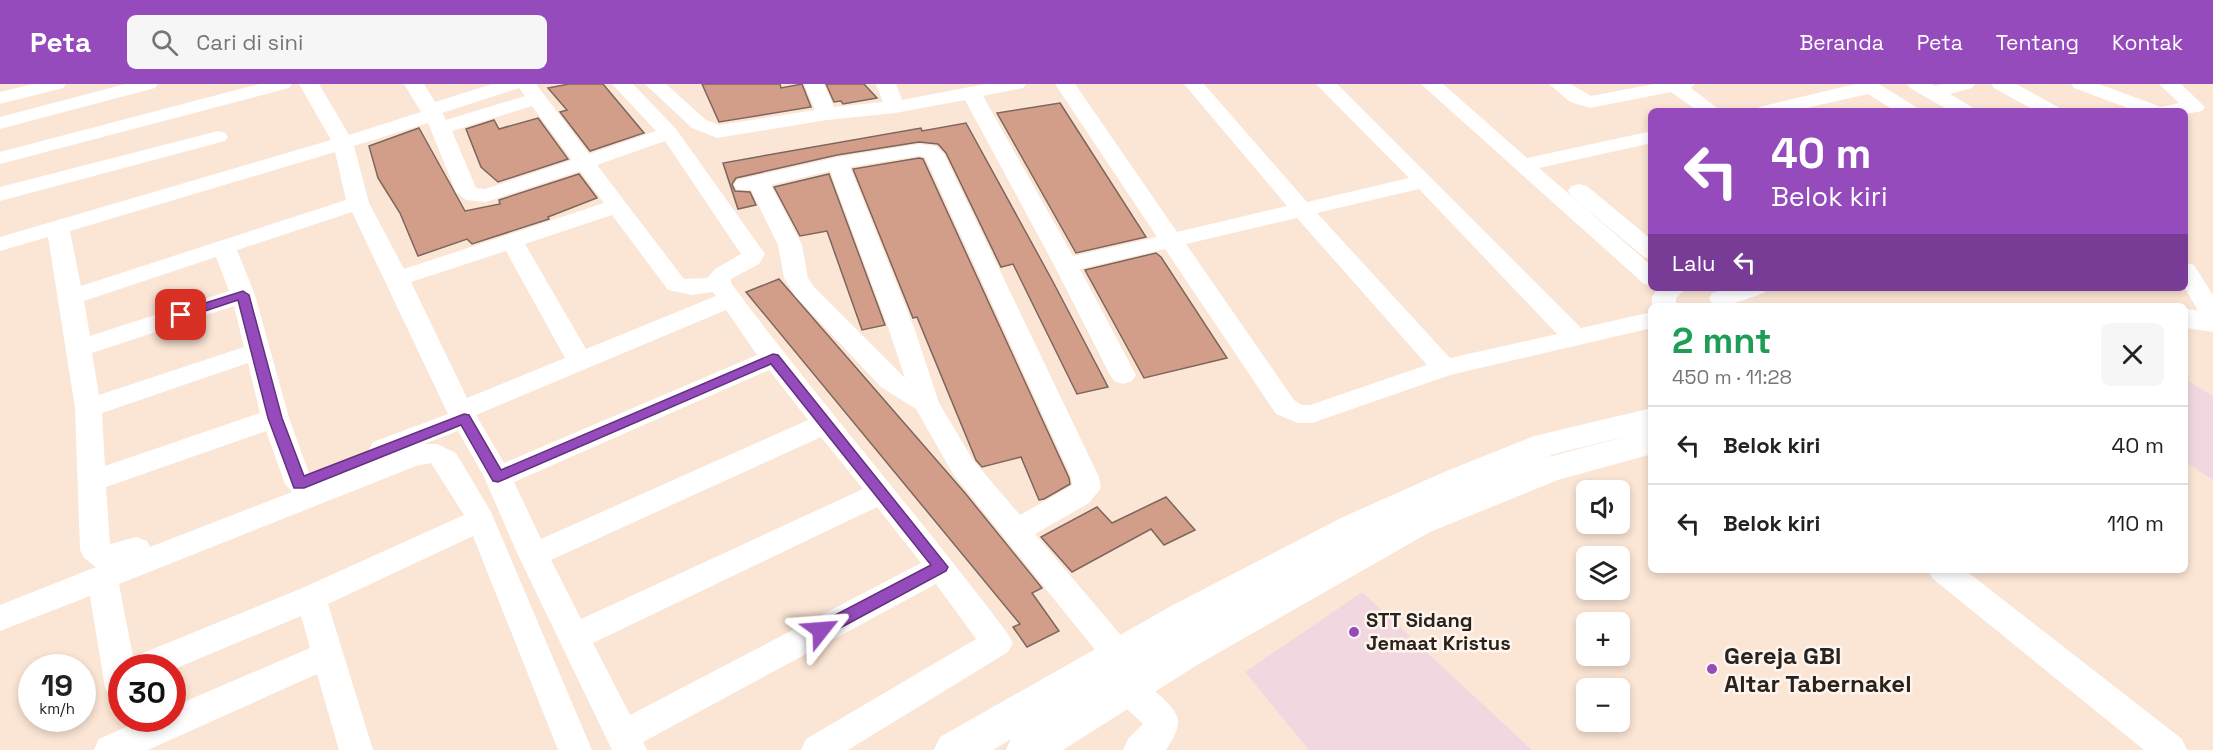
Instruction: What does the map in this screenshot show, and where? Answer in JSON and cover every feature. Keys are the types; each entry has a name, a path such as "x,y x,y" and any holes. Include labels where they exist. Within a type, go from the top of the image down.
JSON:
{"main road":[{"path":"2188,319 2213,322"},
{"path":"2188,337 2213,338"},
{"path":"1027,750 1123,672 1263,575 1356,527 1456,481 1546,444 1648,419"},
{"path":"955,750 1123,672 1183,653 1417,522 1548,470 1648,443"}],"street":[{"path":"0,98 56,84"},
{"path":"0,123 148,84"},
{"path":"0,158 282,84"},
{"path":"309,84 343,143 358,203 462,415 498,477 533,555 626,743 941,567"},
{"path":"414,84 435,117 467,192 481,197 669,133"},
{"path":"622,84 669,133 753,254 751,259 719,277 724,291 773,358 828,423 941,567 997,643 818,750"},
{"path":"656,84 699,124 717,132 827,114 895,107 1016,84"},
{"path":"814,84 827,114"},
{"path":"886,84 895,107"},
{"path":"912,84 920,102"},
{"path":"1065,84 1286,407 1298,414 1312,414 1444,368 1574,336 1648,321"},
{"path":"1194,84 1302,210 1444,368"},
{"path":"1326,84 1424,181 1574,336"},
{"path":"1431,84 1648,249"},
{"path":"1455,84 1648,276"},
{"path":"1558,84 1578,98 1590,102 1615,90 1677,85 1707,108"},
{"path":"1925,89 1965,84"},
{"path":"2001,84 2045,108"},
{"path":"2067,108 2074,94 2083,85 2146,108"},
{"path":"1778,108 1868,86 1904,108"},
{"path":"2174,86 2204,108"},
{"path":"435,117 529,88"},
{"path":"0,244 529,88"},
{"path":"529,88 676,285 688,289 724,291"},
{"path":"1925,89 1960,108"},
{"path":"971,93 1066,265 1123,375"},
{"path":"212,103 218,137 230,178"},
{"path":"2188,109 2204,108"},
{"path":"0,194 218,137"},
{"path":"1532,162 1648,138"},
{"path":"926,403 890,381 805,292 796,278 790,246 752,184 838,163 919,150 928,150 934,154 1085,477 1087,488 1079,495 1016,531"},
{"path":"838,163 902,330 926,403 963,467 1016,531 1161,719 1161,728 1156,738 1140,750"},
{"path":"1066,265 1424,181"},
{"path":"72,297 358,203"},
{"path":"397,279 617,206"},
{"path":"58,228 72,297 88,408 95,550 102,557 108,558 299,484 462,415 580,362 724,291"},
{"path":"512,241 580,362"},
{"path":"224,247 243,295 275,418 299,484"},
{"path":"2188,273 2213,315"},
{"path":"1717,297 1743,291"},
{"path":"78,349 243,295"},
{"path":"88,408 257,351"},
{"path":"498,477 773,358"},
{"path":"93,481 275,418"},
{"path":"533,555 828,423"},
{"path":"0,618 406,459 434,452 441,453 481,520 566,747"},
{"path":"574,637 881,493"},
{"path":"180,654 311,598 481,520"},
{"path":"1947,573 2170,750"},
{"path":"102,577 120,654"},
{"path":"311,598 356,750"},
{"path":"124,736 326,655"}],"shaded area":[{"path":"2188,381 2213,396 2213,480 2188,463"},
{"name":"STT Sidang Jemaat Kristus","path":"1362,592 1532,750 1309,750 1245,672"}],"building":[{"path":"569,84 603,84 644,133 590,151 560,112 567,110 548,88"},
{"path":"702,84 780,84 781,88 802,84 811,107 719,122"},
{"path":"826,84 864,84 877,98 843,104 841,101 834,102"},
{"path":"1060,103 1146,237 1076,253 997,113"},
{"path":"538,118 568,159 498,182 481,167 466,129 494,120 499,129"},
{"path":"966,123 1108,387 1077,394 1013,264 1001,267 946,153 938,144 919,142 837,155 736,178 732,184 735,191 750,192 756,205 738,209 723,163 921,128 922,131"},
{"path":"419,128 465,211 500,204 499,200 579,174 597,198 548,217 549,219 472,244 467,239 418,256 400,213 378,178 369,146"},
{"path":"923,159 1069,478 1070,484 1044,499 1039,500 1021,457 982,467 976,460 917,317 913,318 853,169"},
{"path":"829,174 885,325 862,330 827,231 800,236 774,187"},
{"path":"1156,253 1161,257 1227,358 1144,378 1085,270"},
{"path":"779,279 965,493 1042,588 1032,593 1059,631 1027,647 1013,627 1020,624 746,292"},
{"path":"1166,497 1195,530 1164,545 1151,529 1072,572 1041,537 1097,507 1112,523"}],"place":[{"name":"STT Sidang Jemaat Kristus","path":"1354,632"},
{"name":"Gereja GBI Altar Tabernakel","path":"1712,669"}],"route":[{"path":"181,315 243,295 275,418 299,484 464,418 498,477 773,358 828,423 941,567 821,630"}]}
